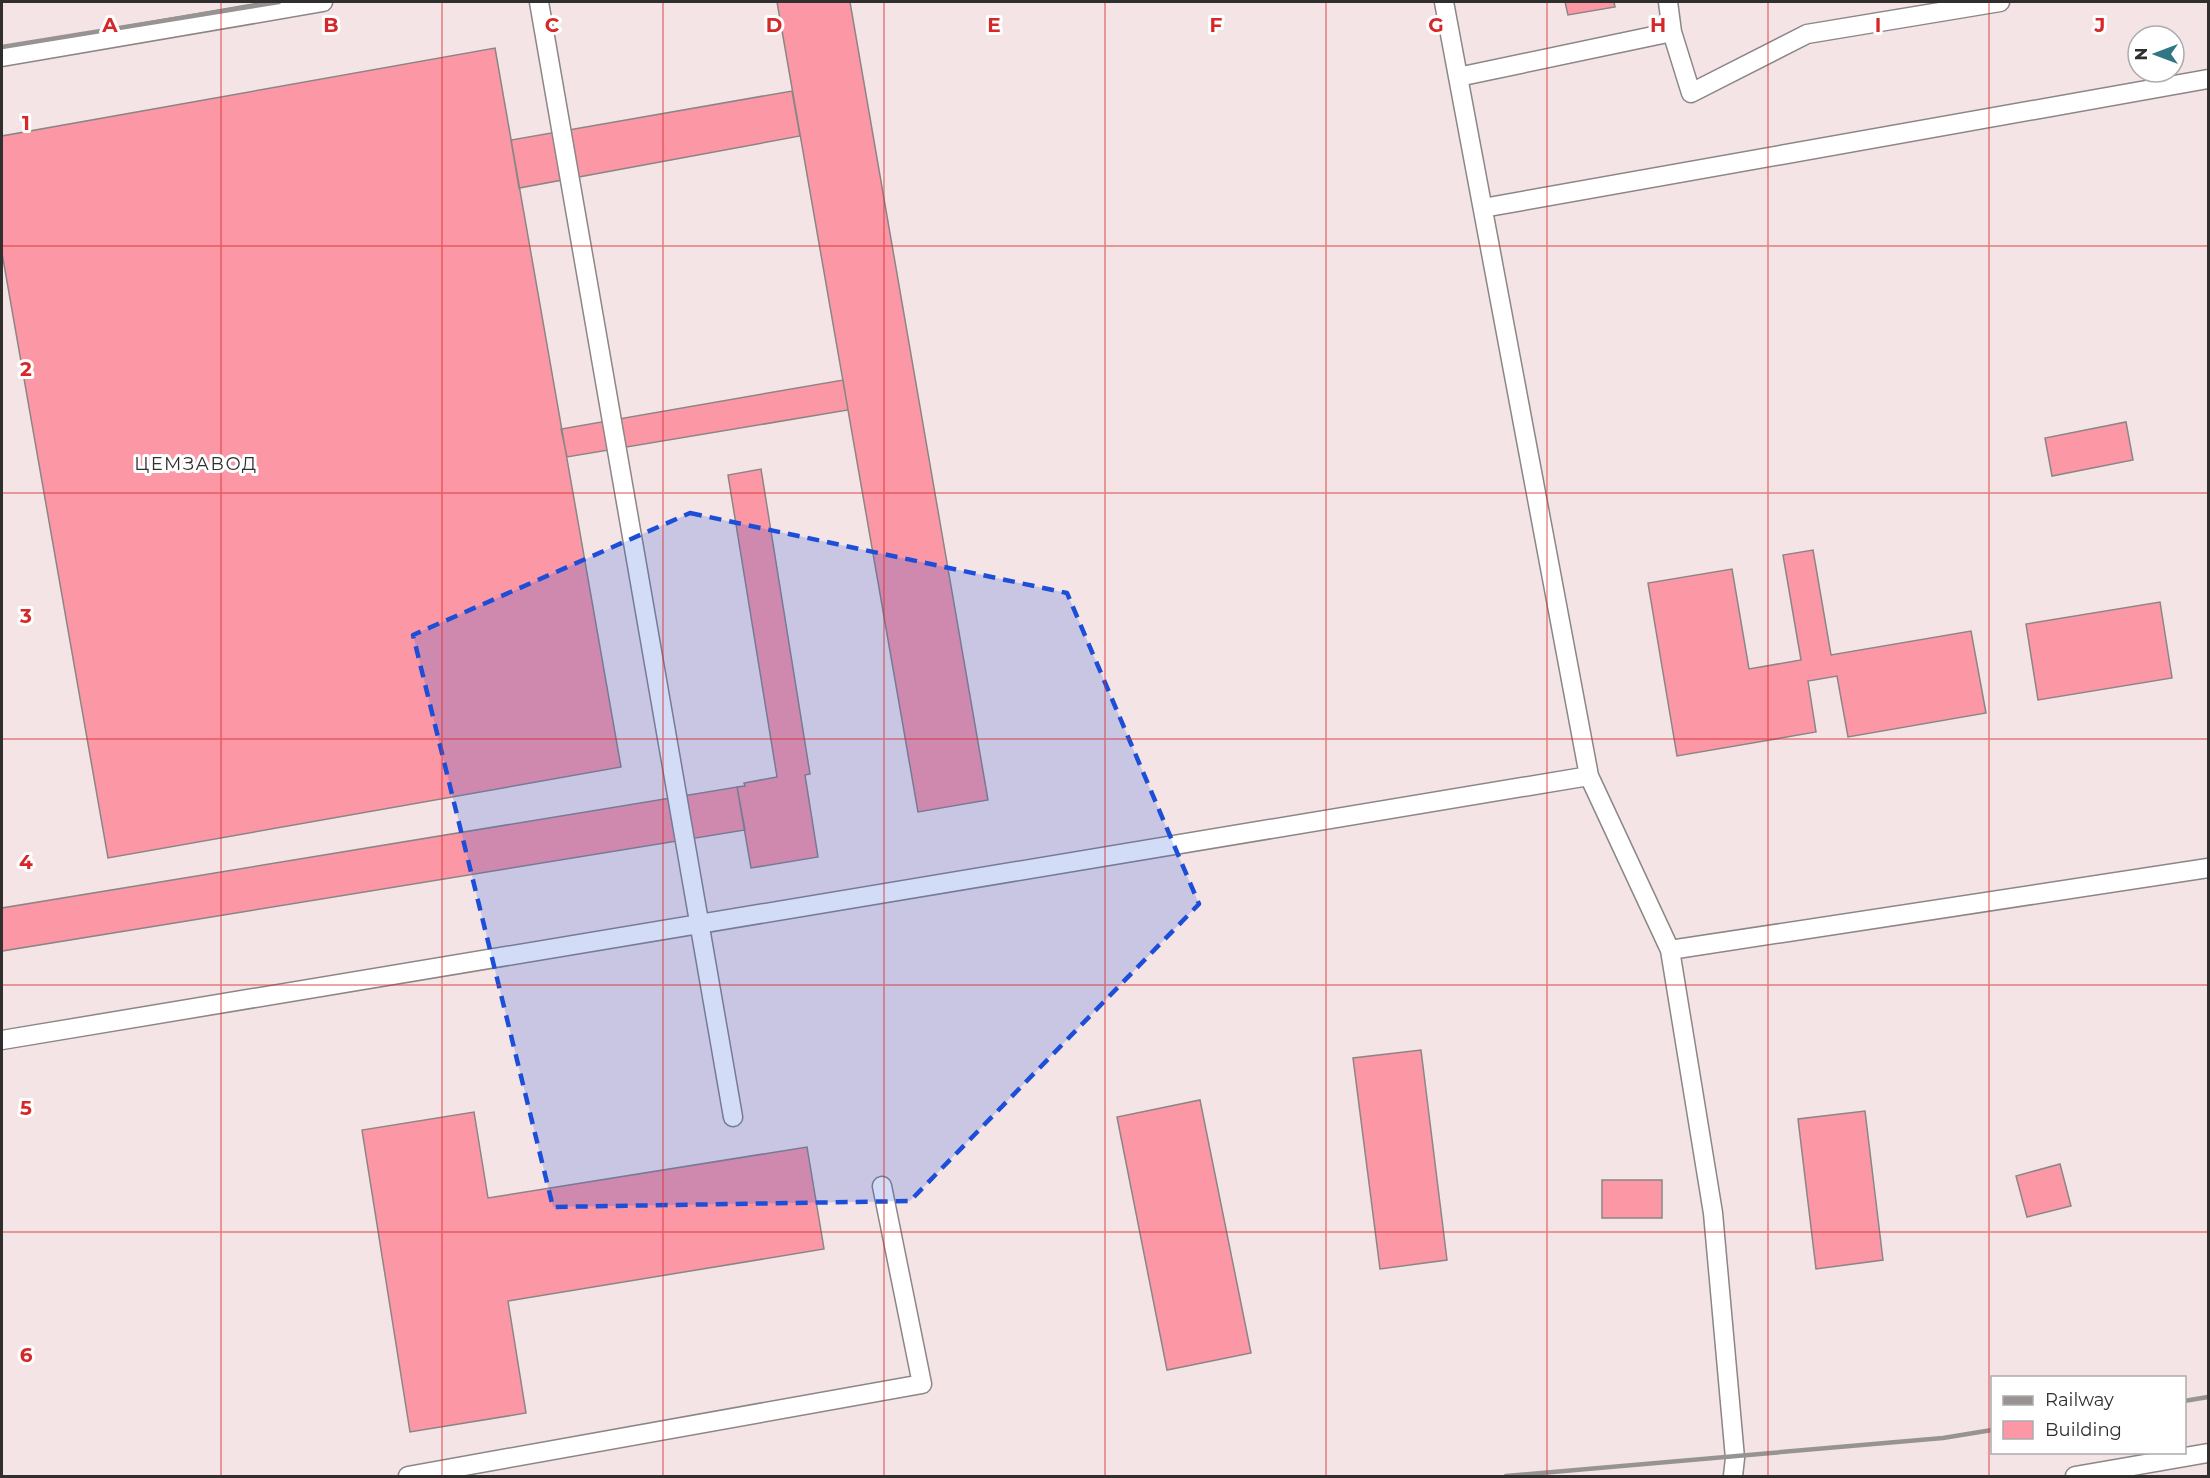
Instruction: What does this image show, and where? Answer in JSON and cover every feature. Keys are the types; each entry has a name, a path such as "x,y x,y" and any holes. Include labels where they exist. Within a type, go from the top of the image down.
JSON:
{"lane":[{"path":"2,57 323,2"},
{"path":"539,2 733,1117"},
{"path":"1444,2 1589,776 1670,950 1713,1213 1735,1458 1733,1476"},
{"path":"1668,2 1672,32 1691,93 1807,34 2000,2"},
{"path":"1458,77 1672,32"},
{"path":"1483,208 2208,79"},
{"path":"2,1040 1589,776"},
{"path":"1670,950 2208,868"},
{"path":"408,1476 922,1384 882,1186"},
{"path":"2075,1476 2208,1453"},
{"path":"490,1462 502,1476"}],"highlighted area":[{"path":"690,513 1067,593 1199,904 910,1201 553,1207 413,635"}],"shaded area":[{"path":"2,2 2208,2 2208,1476 2,1476"}],"building":[{"path":"777,2 850,2 988,800 918,812"},
{"path":"1565,2 1614,2 1615,7 1568,15"},
{"path":"495,48 621,767 108,858 2,253 2,136"},
{"path":"792,91 800,136 519,188 511,140"},
{"path":"843,380 848,410 567,457 561,429"},
{"path":"2126,422 2133,460 2052,476 2045,438"},
{"path":"761,469 810,774 805,775 818,857 751,868 737,787 745,786 744,783 777,777 728,475"},
{"path":"1813,550 1831,655 1971,631 1986,713 1848,737 1837,676 1808,681 1816,732 1677,756 1648,583 1732,569 1749,669 1801,660 1783,555"},
{"path":"2160,602 2172,678 2038,700 2026,624"},
{"path":"737,787 745,830 2,951 2,908"},
{"path":"1421,1050 1447,1260 1380,1269 1353,1058"},
{"path":"1200,1100 1251,1353 1167,1370 1117,1117"},
{"path":"1865,1111 1883,1260 1816,1269 1798,1119"},
{"path":"474,1112 488,1198 807,1147 824,1249 508,1301 526,1413 410,1432 362,1130"},
{"path":"2060,1164 2071,1206 2027,1217 2016,1176"},
{"path":"1602,1180 1662,1180 1662,1218 1602,1218"}],"railway":[{"path":"2,47 279,2"},
{"path":"2186,1401 2208,1397"},
{"path":"1506,1476 1943,1438 1991,1430"}],"district":[{"name":"ЦЕМЗАВОД","path":"196,464"}]}
